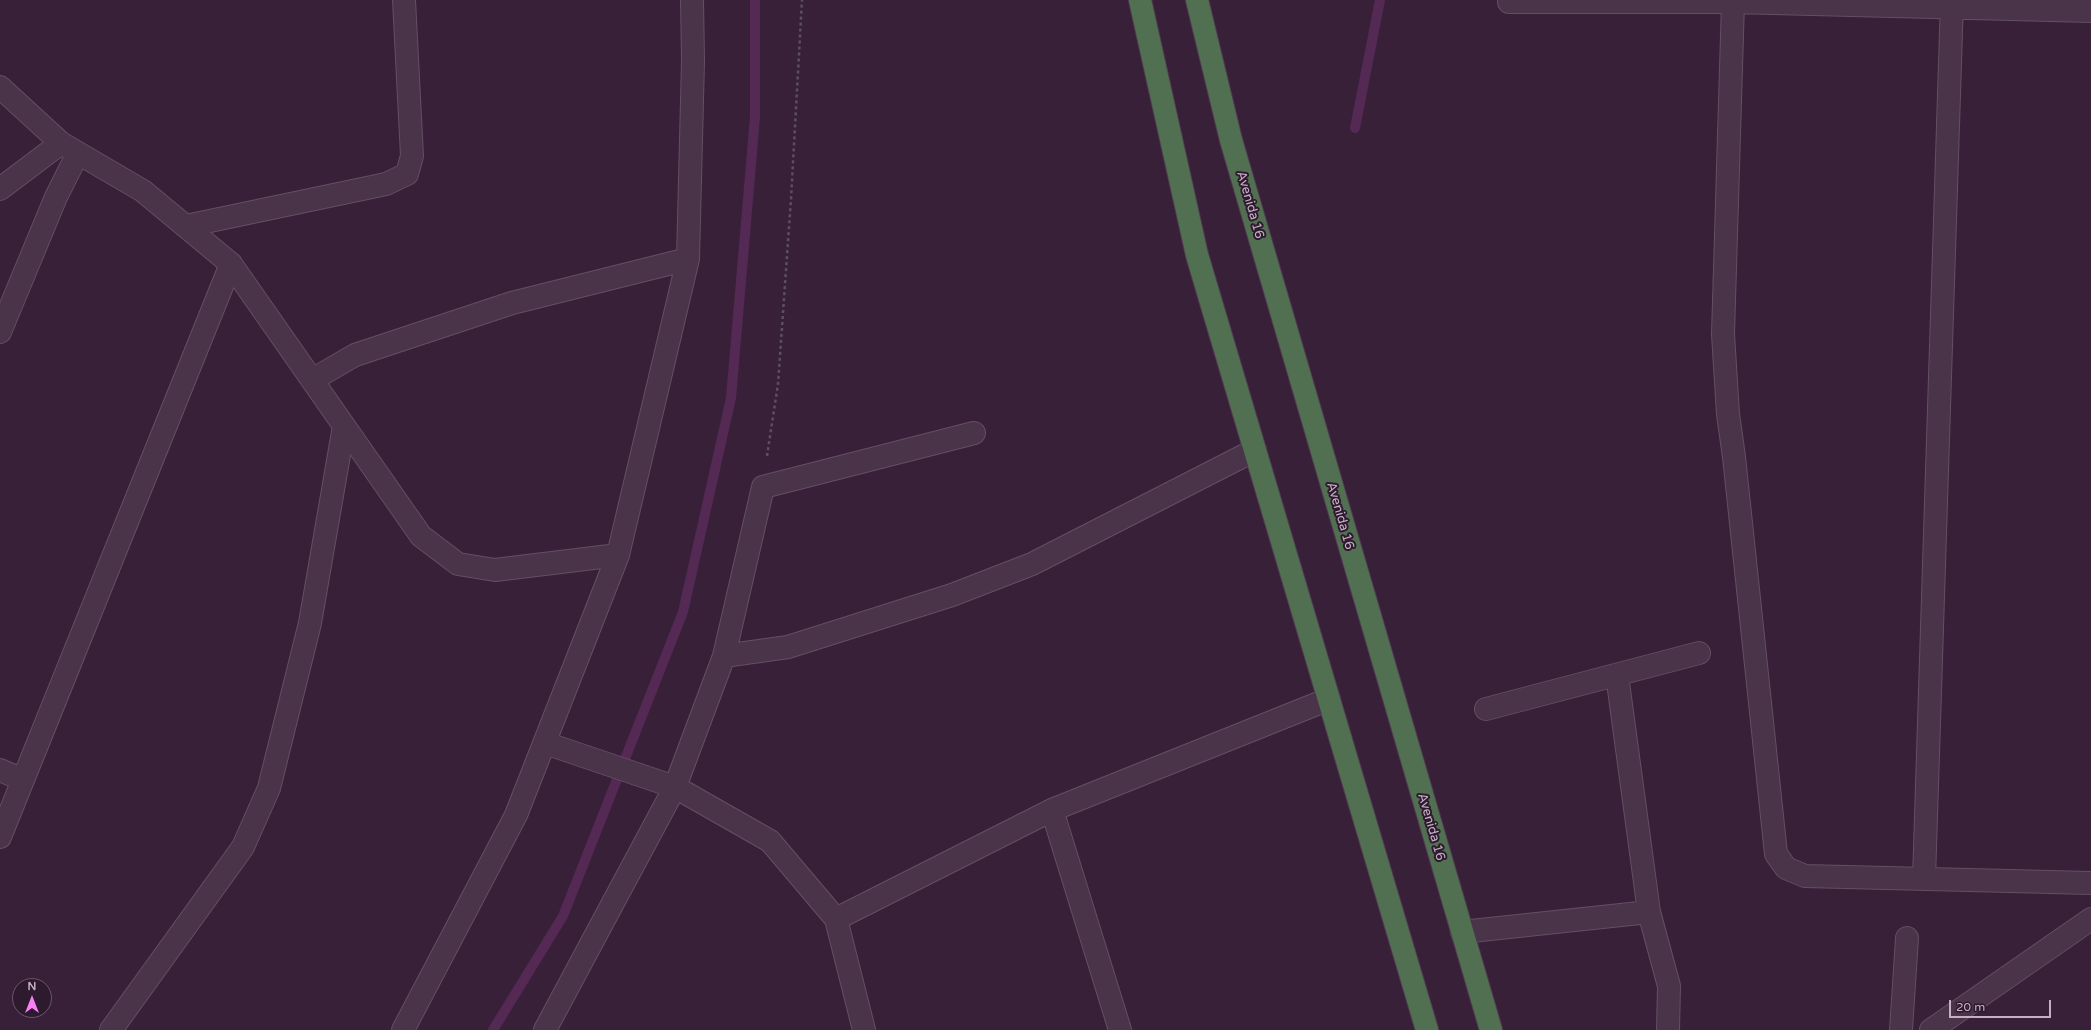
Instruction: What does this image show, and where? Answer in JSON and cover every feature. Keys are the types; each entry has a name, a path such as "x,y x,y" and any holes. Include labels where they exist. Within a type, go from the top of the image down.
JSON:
{"highway":[{"path":"1140,0 1197,255 1427,1030"},
{"name":"Avenida 16","path":"1196,0 1231,140 1491,1030"}],"street":[{"path":"186,226 386,184 407,174 412,156 404,0"},
{"path":"403,1030 516,815 618,555 688,259 693,61 692,0"},
{"path":"1508,2 1733,1 1952,4 2091,11"},
{"path":"1733,1 1723,334 1728,414 1734,457 1776,854 1786,868 1805,876 2091,882"},
{"path":"1924,879 1952,4"},
{"path":"0,87 70,148 143,191 231,264 421,536 458,564 495,570 618,555"},
{"path":"0,188 70,148"},
{"path":"0,332 56,196 70,148"},
{"path":"312,380 355,355 512,303 688,259"},
{"path":"0,837 231,264"},
{"path":"111,1030 244,847 269,788 310,624 344,426"},
{"path":"545,1030 675,787 724,656 763,487 974,434"},
{"path":"724,656 788,647 952,595 1032,564 1255,450"},
{"path":"1486,709 1699,653"},
{"path":"1617,675 1649,912 1669,986 1668,1030"},
{"path":"836,919 1052,810 1329,699"},
{"path":"545,743 675,787 770,841 836,919 864,1030"},
{"path":"0,770 23,780"},
{"path":"1052,810 1120,1030"},
{"path":"1462,932 1649,912"},
{"path":"1931,1030 2091,919"},
{"path":"1901,1030 1907,938"}],"path":[{"path":"763,487 778,384 791,199 802,0"}],"waterway":[{"path":"493,1030 563,916 683,612 731,398 755,117 755,0"},
{"path":"1355,128 1380,0"}]}
